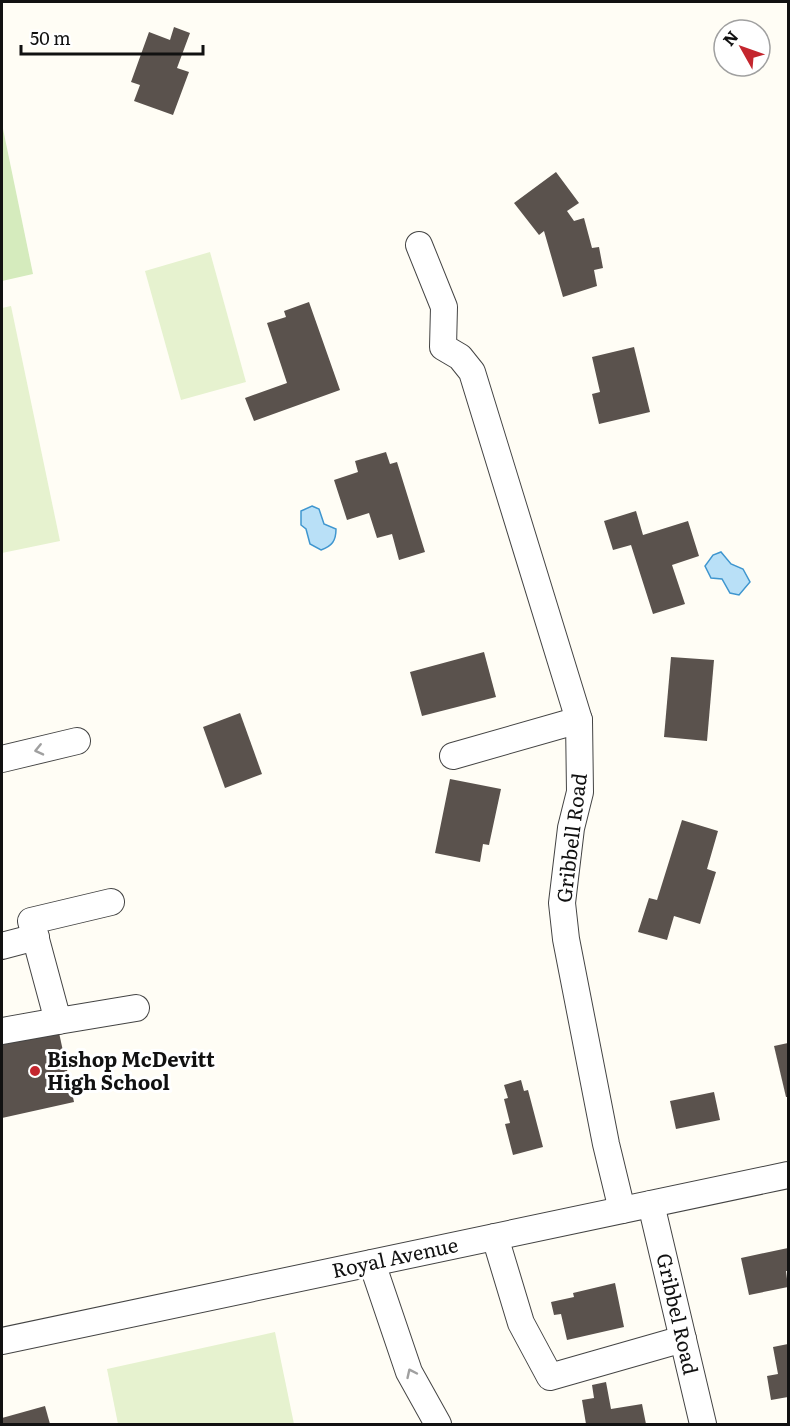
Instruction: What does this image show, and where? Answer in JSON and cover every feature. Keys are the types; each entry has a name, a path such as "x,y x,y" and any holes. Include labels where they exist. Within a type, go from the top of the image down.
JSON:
{"street":[{"name":"Gribbell Road","path":"419,245 444,308 443,347 460,357 472,372 579,720 580,792 571,828 562,903 566,939 606,1144 622,1210"},
{"path":"453,756 579,720"},
{"path":"2,759 77,741"},
{"path":"58,1021 31,921 111,902"},
{"path":"2,946 36,937"},
{"path":"2,1031 136,1008"},
{"name":"Royal Avenue","path":"2,1341 789,1175"},
{"name":"Gribbel Road","path":"651,1204 703,1425"},
{"path":"495,1237 521,1323 550,1377 683,1339"},
{"path":"372,1263 409,1372 438,1425"}],"green space":[{"path":"2,124 33,274 2,281"},
{"path":"210,252 246,382 181,400 145,271"},
{"path":"11,306 60,541 2,553 2,308"},
{"path":"275,1332 294,1424 118,1424 107,1369"}],"water":[{"path":"312,506 319,509 324,524 336,529 333,542 321,550 310,544 306,529 301,525 301,511"},
{"path":"721,552 731,564 743,569 750,582 739,595 730,593 722,579 711,578 705,566 713,555"}],"building":[{"path":"174,27 190,33 177,68 189,72 173,115 134,101 140,85 131,82 149,32 170,40"},
{"path":"556,172 579,203 567,211 574,221 584,218 592,248 599,247 603,268 594,270 597,286 563,297 544,231 539,235 514,203"},
{"path":"309,302 340,390 254,421 245,398 287,383 267,323 286,317 284,311"},
{"path":"634,347 650,412 599,424 592,394 600,392 592,357"},
{"path":"386,452 390,464 397,462 425,552 399,560 392,534 377,538 369,513 347,520 334,480 358,472 355,461"},
{"path":"636,511 643,535 688,521 699,556 672,565 685,604 653,614 631,545 613,550 604,521"},
{"path":"484,652 496,697 422,716 410,672"},
{"path":"671,657 714,660 707,741 664,737"},
{"path":"240,713 262,774 225,788 203,727"},
{"path":"450,779 501,789 489,845 483,844 480,862 435,853"},
{"path":"682,820 718,831 707,869 716,872 700,924 674,916 667,940 638,932 649,898 657,900"},
{"name":"Bishop McDevitt High School","path":"58,1028 74,1102 2,1118 2,1041"},
{"path":"788,1043 788,1097 786,1097 774,1046"},
{"path":"521,1080 524,1091 528,1090 543,1147 513,1155 505,1124 510,1123 504,1099 508,1098 504,1085"},
{"path":"714,1092 720,1120 676,1129 670,1101"},
{"path":"788,1248 788,1271 786,1271 788,1287 749,1295 741,1258"},
{"path":"615,1283 624,1327 567,1340 561,1314 554,1315 551,1302 574,1297 573,1293"},
{"path":"788,1344 788,1397 771,1400 767,1376 778,1374 773,1347"},
{"path":"606,1382 611,1409 642,1404 646,1424 586,1424 582,1400 594,1398 592,1385"},
{"path":"45,1406 50,1424 2,1424 2,1418"}],"place":[{"name":"Bishop McDevitt High School","path":"35,1071"}]}
